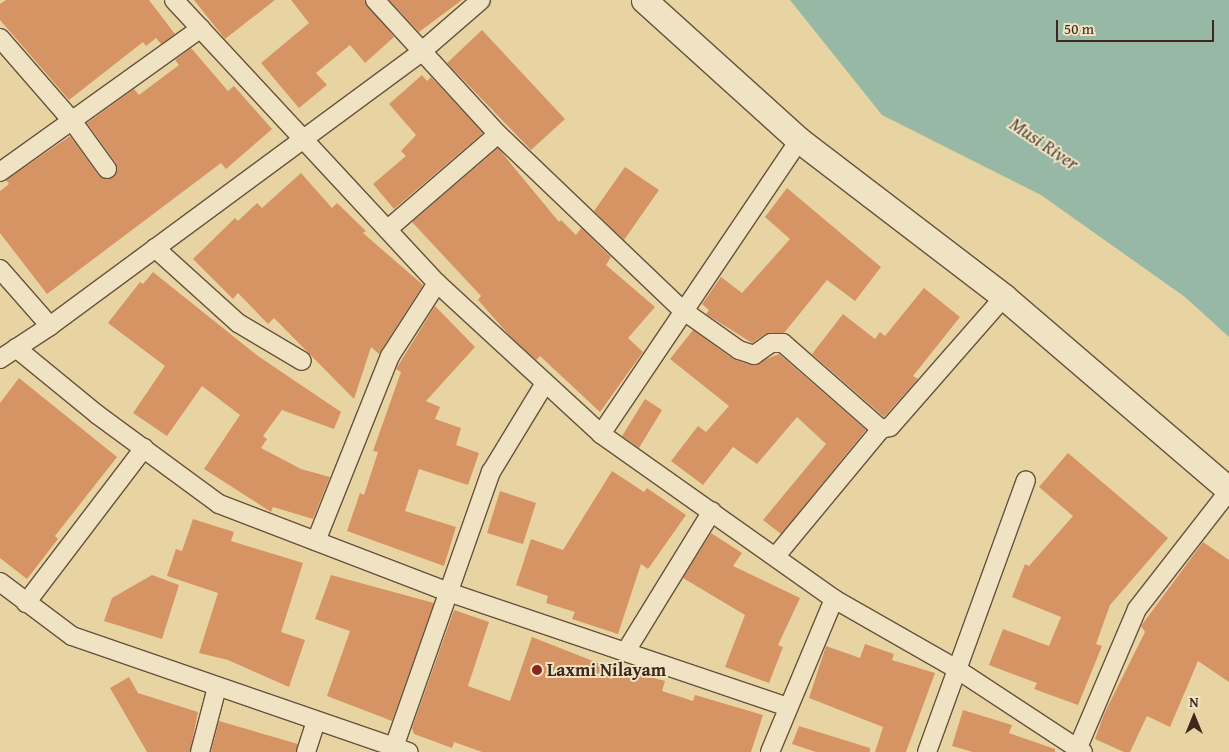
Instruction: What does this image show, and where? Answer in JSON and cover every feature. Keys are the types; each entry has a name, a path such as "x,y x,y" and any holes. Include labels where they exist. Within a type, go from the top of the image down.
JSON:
{"street":[{"path":"174,0 304,136 437,283 544,385 601,434 776,556 834,599 955,668 1079,751 1137,609 1229,490 1004,297 799,140 644,0"},
{"path":"375,0 498,134 681,310 739,350 754,355 771,343 783,343 881,429"},
{"path":"0,358 50,326 304,136 421,52 481,0"},
{"path":"0,172 73,122 201,28"},
{"path":"0,38 73,122 107,169"},
{"path":"388,229 498,134"},
{"path":"601,434 681,310 799,140"},
{"path":"155,248 238,323 302,361"},
{"path":"0,269 50,326"},
{"path":"316,541 390,356 437,283"},
{"path":"776,556 881,429 890,427 1004,297"},
{"path":"16,348 219,504 448,592 787,707"},
{"path":"0,582 72,636 316,722 401,749 448,592 491,472 544,385"},
{"path":"26,603 144,448"},
{"path":"927,752 955,668 1026,480"},
{"path":"626,651 712,511"},
{"path":"770,752 787,707 834,599"},
{"path":"200,752 217,687"},
{"path":"306,752 316,722"}],"water":[{"name":"Musi River","path":"790,0 1229,0 1229,337 1185,297 1041,195 882,115"}],"building":[{"path":"6,0 149,0 175,34 161,44 156,38 146,46 143,42 69,100 0,20 0,4"},
{"path":"194,0 275,0 225,39"},
{"path":"291,0 365,0 394,37 365,63 350,45 316,73 327,85 299,108 261,63 309,23"},
{"path":"389,0 462,0 419,32"},
{"path":"482,30 565,119 531,150 447,63"},
{"path":"191,48 228,91 234,86 272,129 226,169 221,163 47,294 0,233 0,191 9,184 6,180 70,136 99,176 114,177 116,163 87,123 134,89 139,95 179,65 175,60"},
{"path":"422,75 427,81 431,77 483,133 394,209 373,184 406,156 401,151 416,135 389,104"},
{"path":"498,148 559,222 561,220 576,235 581,228 611,257 606,265 655,307 628,338 643,352 600,412 540,356 536,360 509,335 478,300 481,296 412,222"},
{"path":"625,167 659,190 624,240 594,211"},
{"path":"301,173 332,208 337,203 366,231 363,233 423,285 379,354 371,347 354,399 274,318 268,324 238,293 233,299 193,259 235,218 238,221 257,203 262,208"},
{"path":"787,188 881,267 855,301 827,280 784,333 765,334 752,343 706,314 709,310 702,304 721,277 742,293 790,239 765,217"},
{"path":"153,272 258,356 341,412 334,429 282,410 263,436 267,439 261,448 301,469 330,477 313,519 273,507 271,512 204,469 240,415 202,386 167,436 133,413 165,366 108,323 140,282 143,284"},
{"path":"924,288 960,317 913,376 918,379 884,417 812,354 843,314 875,339 880,332 885,336"},
{"path":"435,306 475,347 426,401 440,407 435,419 461,428 456,445 479,453 468,485 419,469 405,511 456,527 444,566 347,531 360,493 364,495 378,452 373,451 401,372 396,369"},
{"path":"693,330 733,359 751,365 779,354 866,430 781,534 763,520 826,444 797,417 757,464 733,447 703,485 671,461 698,426 706,432 729,406 670,359"},
{"path":"19,378 117,457 55,536 58,539 27,579 0,558 0,403"},
{"path":"645,399 662,410 639,448 622,436"},
{"path":"1068,453 1168,538 1110,605 1096,644 1102,646 1078,705 1034,689 1037,683 989,665 1003,629 1049,646 1061,617 1012,597 1025,564 1029,566 1073,516 1039,487"},
{"path":"612,471 644,492 647,488 686,515 648,569 641,564 618,634 572,619 575,612 546,603 548,596 516,585 531,539 563,550"},
{"path":"500,491 536,503 523,544 487,533"},
{"path":"193,519 234,532 231,541 303,563 281,632 305,640 289,687 228,660 199,653 218,593 167,576 176,549 182,551"},
{"path":"711,533 742,553 733,566 800,598 778,645 783,647 769,683 725,667 745,615 683,578"},
{"path":"1203,542 1229,560 1229,682 1198,661 1170,727 1147,716 1130,752 1124,752 1095,739 1104,714 1145,632 1141,626"},
{"path":"152,575 179,585 162,639 104,621 112,598"},
{"path":"331,575 434,603 392,721 327,696 350,631 315,619"},
{"path":"454,610 489,622 468,686 510,701 532,637 598,663 665,681 662,691 693,701 695,695 763,715 751,752 482,752 454,742 452,748 414,734 412,728"},
{"path":"865,644 894,654 892,660 935,673 906,752 875,752 883,727 809,698 826,646 860,658"},
{"path":"129,677 138,693 198,712 190,752 147,752 110,688"},
{"path":"963,710 1012,725 1009,733 1055,749 1055,752 973,752 952,746"},
{"path":"219,721 298,744 296,752 211,752"},
{"path":"799,726 870,748 870,752 816,752 792,744"}],"place":[{"name":"Laxmi Nilayam","path":"537,670"}]}
